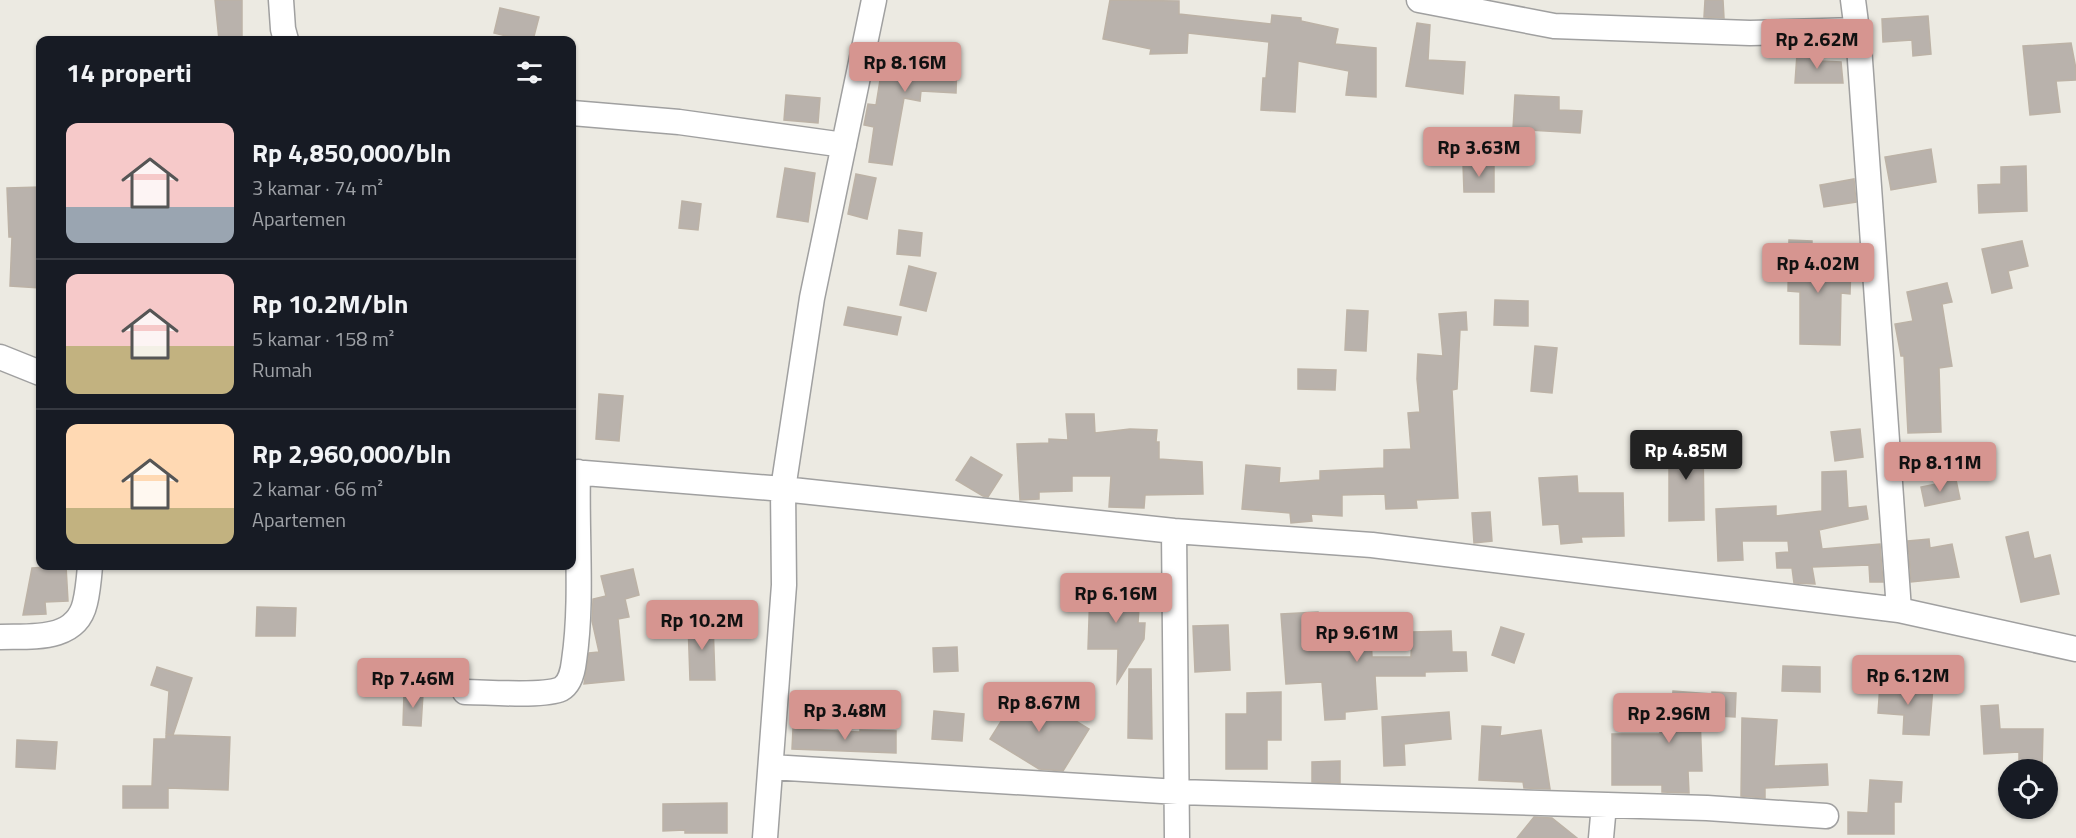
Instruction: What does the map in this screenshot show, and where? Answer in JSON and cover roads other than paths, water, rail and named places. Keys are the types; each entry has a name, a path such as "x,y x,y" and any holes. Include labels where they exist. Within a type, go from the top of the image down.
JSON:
{"street":[{"path":"281,0 285,36"},
{"path":"765,838 784,585 783,489 812,298 874,0"},
{"path":"1419,0 1554,26 1750,33 1857,30"},
{"path":"1853,0 1899,610"},
{"path":"576,113 679,122 844,145"},
{"path":"0,357 36,371"},
{"path":"576,472 783,489 1174,531 1372,545 1899,610 2076,649"},
{"path":"1174,531 1178,838"},
{"path":"465,692 539,692 561,689 568,683 574,662 577,622 576,547"},
{"path":"0,637 61,633 73,626 85,606 90,570"},
{"path":"771,766 1178,792 1707,808 1826,816"},
{"path":"1601,838 1604,805"}]}
